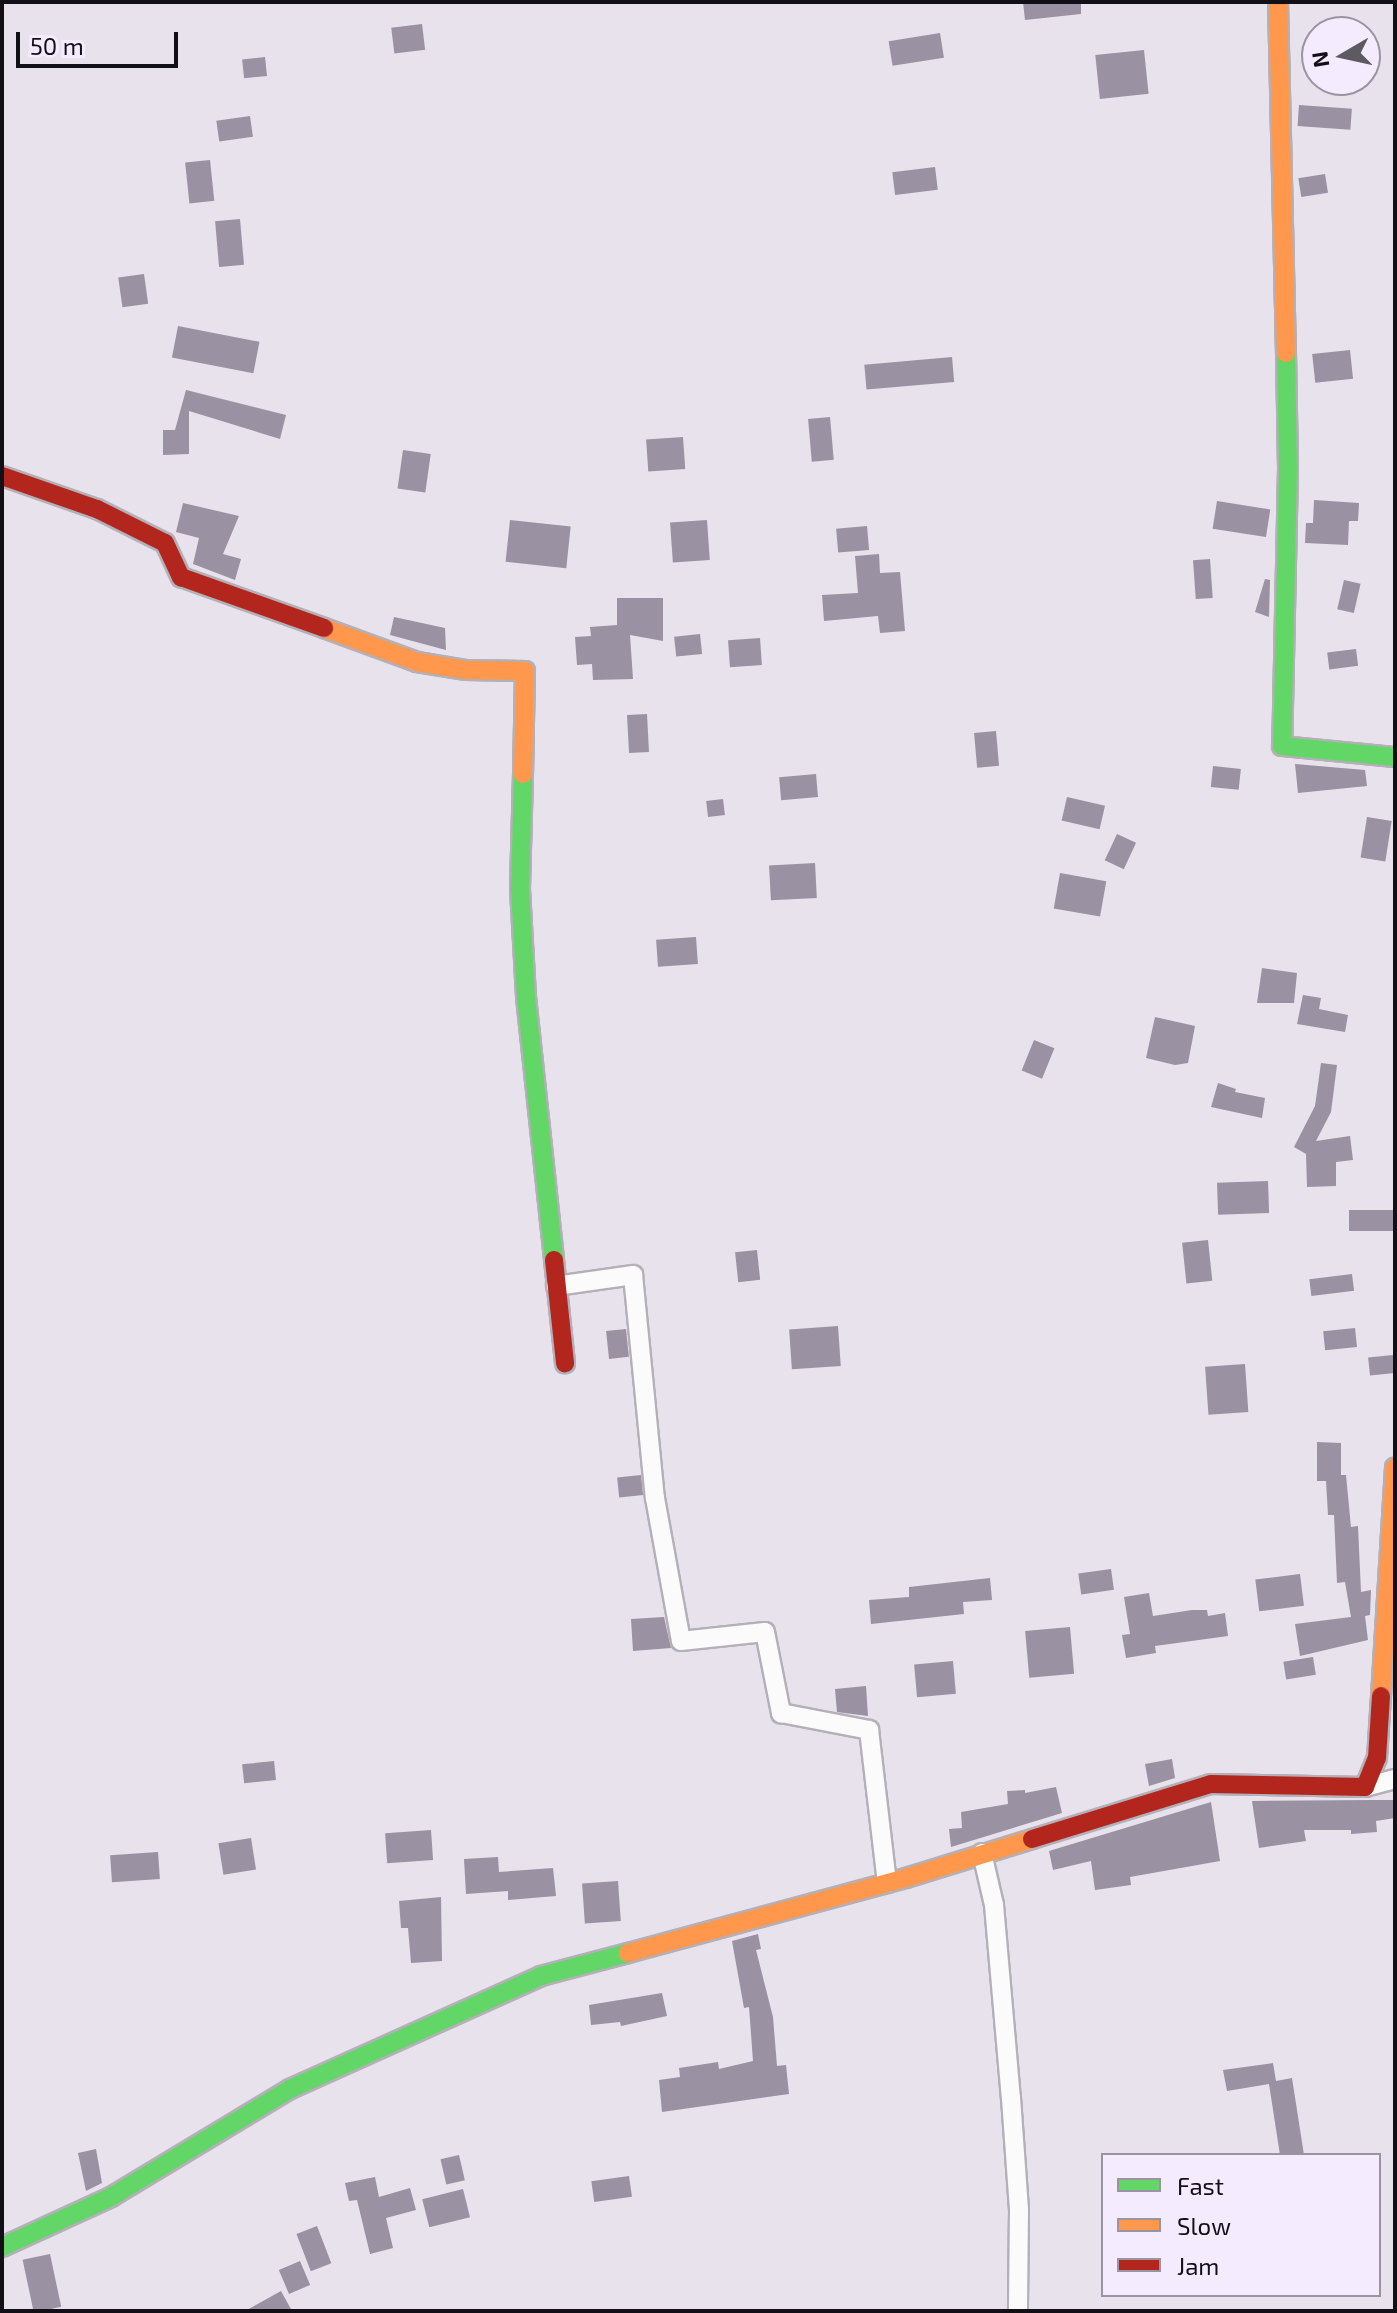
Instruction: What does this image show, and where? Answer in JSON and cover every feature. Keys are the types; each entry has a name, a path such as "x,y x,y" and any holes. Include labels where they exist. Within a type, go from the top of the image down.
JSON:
{"street":[{"path":"1278,2 1288,469 1282,746 1395,757"},
{"path":"2,476 97,509 165,543 181,577 417,662 466,670 525,671 520,889 526,997 565,1363"},
{"path":"556,1286 633,1275 655,1498 681,1641 765,1632 781,1713 869,1730 870,1764 887,1883"},
{"path":"1365,1787 1377,1758 1395,1467"},
{"path":"2,2247 111,2197 290,2089 541,1976 887,1883 1211,1784 1365,1787 1395,1779"},
{"path":"982,1853 994,1905 1011,2098 1019,2210 1018,2311"}],"building":[{"path":"1023,2 1081,2 1081,14 1025,20"},
{"path":"422,24 425,50 394,54 391,28"},
{"path":"940,33 944,58 893,66 889,41"},
{"path":"1144,50 1149,94 1100,99 1095,55"},
{"path":"265,57 267,76 244,78 242,59"},
{"path":"1299,105 1352,109 1350,130 1298,126"},
{"path":"250,116 253,137 219,142 216,121"},
{"path":"210,160 214,201 189,203 185,163"},
{"path":"935,167 938,190 895,195 892,172"},
{"path":"1325,174 1328,193 1301,197 1298,178"},
{"path":"240,219 244,265 219,267 215,221"},
{"path":"144,274 148,304 122,307 118,278"},
{"path":"178,326 259,342 253,373 172,357"},
{"path":"1350,350 1353,379 1315,383 1312,354"},
{"path":"952,357 954,382 867,390 864,365"},
{"path":"186,390 286,415 280,439 189,411 189,454 163,455 163,430 175,430"},
{"path":"830,417 834,460 812,462 808,419"},
{"path":"683,437 685,469 648,472 646,440"},
{"path":"403,450 431,454 425,493 398,489"},
{"path":"1314,500 1359,503 1358,521 1349,521 1348,545 1305,543 1306,523 1313,523"},
{"path":"1217,501 1270,509 1266,537 1213,529"},
{"path":"183,503 239,516 223,554 241,559 235,580 193,564 199,538 176,532"},
{"path":"510,520 571,526 566,568 506,562"},
{"path":"707,520 710,560 673,562 670,523"},
{"path":"867,526 869,550 838,553 836,529"},
{"path":"879,554 880,573 900,572 905,631 880,633 878,616 824,621 822,595 858,593 855,556"},
{"path":"1210,559 1213,598 1196,599 1193,560"},
{"path":"1265,579 1270,580 1269,617 1255,612"},
{"path":"1344,580 1361,584 1354,613 1337,609"},
{"path":"617,598 663,598 663,641 630,635 633,679 593,680 592,664 577,665 575,637 591,636 590,627 617,625"},
{"path":"394,617 445,628 446,650 390,635"},
{"path":"700,634 702,654 676,657 674,637"},
{"path":"760,638 762,665 730,667 728,640"},
{"path":"1356,649 1358,666 1329,669 1327,653"},
{"path":"647,714 649,752 629,753 627,715"},
{"path":"996,731 999,766 977,768 974,733"},
{"path":"1295,764 1365,770 1367,786 1298,793"},
{"path":"1213,766 1241,769 1239,790 1211,787"},
{"path":"816,774 818,797 781,800 779,777"},
{"path":"1067,797 1105,806 1100,829 1062,820"},
{"path":"723,799 725,815 708,817 706,801"},
{"path":"1367,817 1392,821 1385,861 1361,857"},
{"path":"1117,834 1136,843 1124,869 1105,860"},
{"path":"815,863 817,898 771,900 769,865"},
{"path":"1060,873 1106,881 1100,917 1054,908"},
{"path":"696,937 698,964 658,967 656,940"},
{"path":"1262,968 1297,973 1294,1003 1257,1003"},
{"path":"1303,995 1321,998 1319,1009 1348,1015 1345,1032 1297,1024"},
{"path":"1155,1017 1195,1026 1188,1063 1175,1065 1146,1058"},
{"path":"1034,1040 1054,1048 1042,1079 1022,1071"},
{"path":"1321,1063 1337,1065 1331,1112 1316,1141 1350,1136 1353,1160 1336,1162 1336,1186 1307,1187 1306,1154 1294,1147 1315,1106"},
{"path":"1218,1083 1236,1089 1235,1092 1265,1098 1262,1118 1211,1107"},
{"path":"1268,1181 1269,1213 1218,1215 1217,1183"},
{"path":"1349,1210 1395,1210 1395,1231 1349,1231"},
{"path":"1208,1240 1212,1281 1186,1283 1182,1243"},
{"path":"757,1250 760,1280 738,1282 735,1252"},
{"path":"1352,1274 1354,1291 1311,1296 1309,1279"},
{"path":"838,1326 841,1366 792,1369 789,1329"},
{"path":"1355,1328 1357,1347 1325,1350 1323,1331"},
{"path":"626,1329 629,1357 609,1359 606,1331"},
{"path":"1393,1355 1395,1373 1370,1376 1368,1358"},
{"path":"1245,1364 1248,1412 1208,1415 1205,1367"},
{"path":"1317,1442 1341,1443 1341,1475 1346,1475 1351,1527 1358,1526 1361,1592 1371,1590 1370,1615 1365,1616 1368,1640 1300,1656 1295,1624 1351,1617 1345,1582 1337,1583 1334,1515 1328,1515 1326,1481 1317,1481"},
{"path":"641,1475 643,1495 619,1497 617,1478"},
{"path":"1111,1569 1114,1590 1081,1594 1078,1574"},
{"path":"1300,1574 1304,1606 1259,1611 1255,1579"},
{"path":"990,1578 992,1600 963,1602 964,1614 871,1624 869,1600 909,1597 909,1587"},
{"path":"1149,1593 1153,1616 1192,1610 1207,1610 1208,1616 1225,1613 1228,1636 1155,1646 1156,1653 1126,1658 1122,1635 1130,1634 1124,1597"},
{"path":"664,1617 671,1648 633,1651 631,1619"},
{"path":"1070,1627 1074,1674 1029,1678 1025,1631"},
{"path":"1313,1657 1316,1675 1286,1679 1283,1662"},
{"path":"953,1661 956,1694 917,1697 914,1664"},
{"path":"866,1686 868,1716 837,1712 835,1689"},
{"path":"1172,1759 1175,1778 1149,1786 1145,1764"},
{"path":"274,1761 276,1780 244,1783 242,1764"},
{"path":"1056,1787 1062,1813 951,1847 949,1829 962,1828 961,1812 1008,1804 1007,1791 1025,1790 1025,1793"},
{"path":"1395,1800 1395,1818 1376,1821 1377,1832 1351,1834 1351,1830 1304,1830 1306,1841 1259,1848 1252,1801"},
{"path":"1211,1802 1220,1861 1130,1877 1131,1885 1095,1890 1091,1861 1053,1870 1049,1851"},
{"path":"431,1830 433,1860 387,1863 385,1833"},
{"path":"251,1838 256,1870 223,1875 218,1843"},
{"path":"158,1852 160,1879 112,1882 110,1855"},
{"path":"498,1857 499,1872 553,1868 556,1896 508,1900 508,1891 466,1894 464,1859"},
{"path":"618,1881 621,1921 585,1923 582,1884"},
{"path":"441,1897 442,1961 411,1963 408,1928 401,1928 399,1901"},
{"path":"758,1934 761,1949 756,1950 773,2017 777,2066 786,2065 789,2094 662,2112 659,2080 680,2077 679,2068 718,2062 719,2069 753,2061 749,2007 744,2008 732,1941"},
{"path":"662,1993 667,2016 621,2026 620,2022 591,2025 589,2005"},
{"path":"1273,2063 1276,2081 1292,2078 1304,2153 1280,2153 1269,2084 1227,2091 1223,2070"},
{"path":"96,2149 102,2183 86,2191 78,2153"},
{"path":"459,2155 465,2180 446,2185 440,2159"},
{"path":"629,2176 632,2197 594,2202 591,2181"},
{"path":"375,2177 379,2197 410,2188 416,2210 386,2218 393,2248 370,2254 357,2200 349,2201 345,2183"},
{"path":"463,2189 470,2217 429,2227 422,2199"},
{"path":"317,2226 331,2263 311,2271 296,2234"},
{"path":"50,2254 61,2307 33,2311 23,2260"},
{"path":"300,2261 310,2285 289,2294 279,2270"},
{"path":"281,2291 292,2311 245,2311"}],"traffic: fast":[{"path":"1286,353 1288,469 1282,746 1395,757"},
{"path":"523,774 520,889 526,997 554,1260"},
{"path":"2,2247 111,2197 290,2089 541,1976 628,1953"}],"traffic: slow":[{"path":"1278,2 1286,353"},
{"path":"324,628 417,662 466,670 525,671 523,774"},
{"path":"1381,1696 1395,1467"},
{"path":"628,1953 906,1878 1032,1839"}],"traffic: jam":[{"path":"2,476 97,509 165,543 181,577 324,628"},
{"path":"554,1260 565,1363"},
{"path":"1032,1839 1211,1784 1365,1787 1377,1758 1381,1696"}]}
